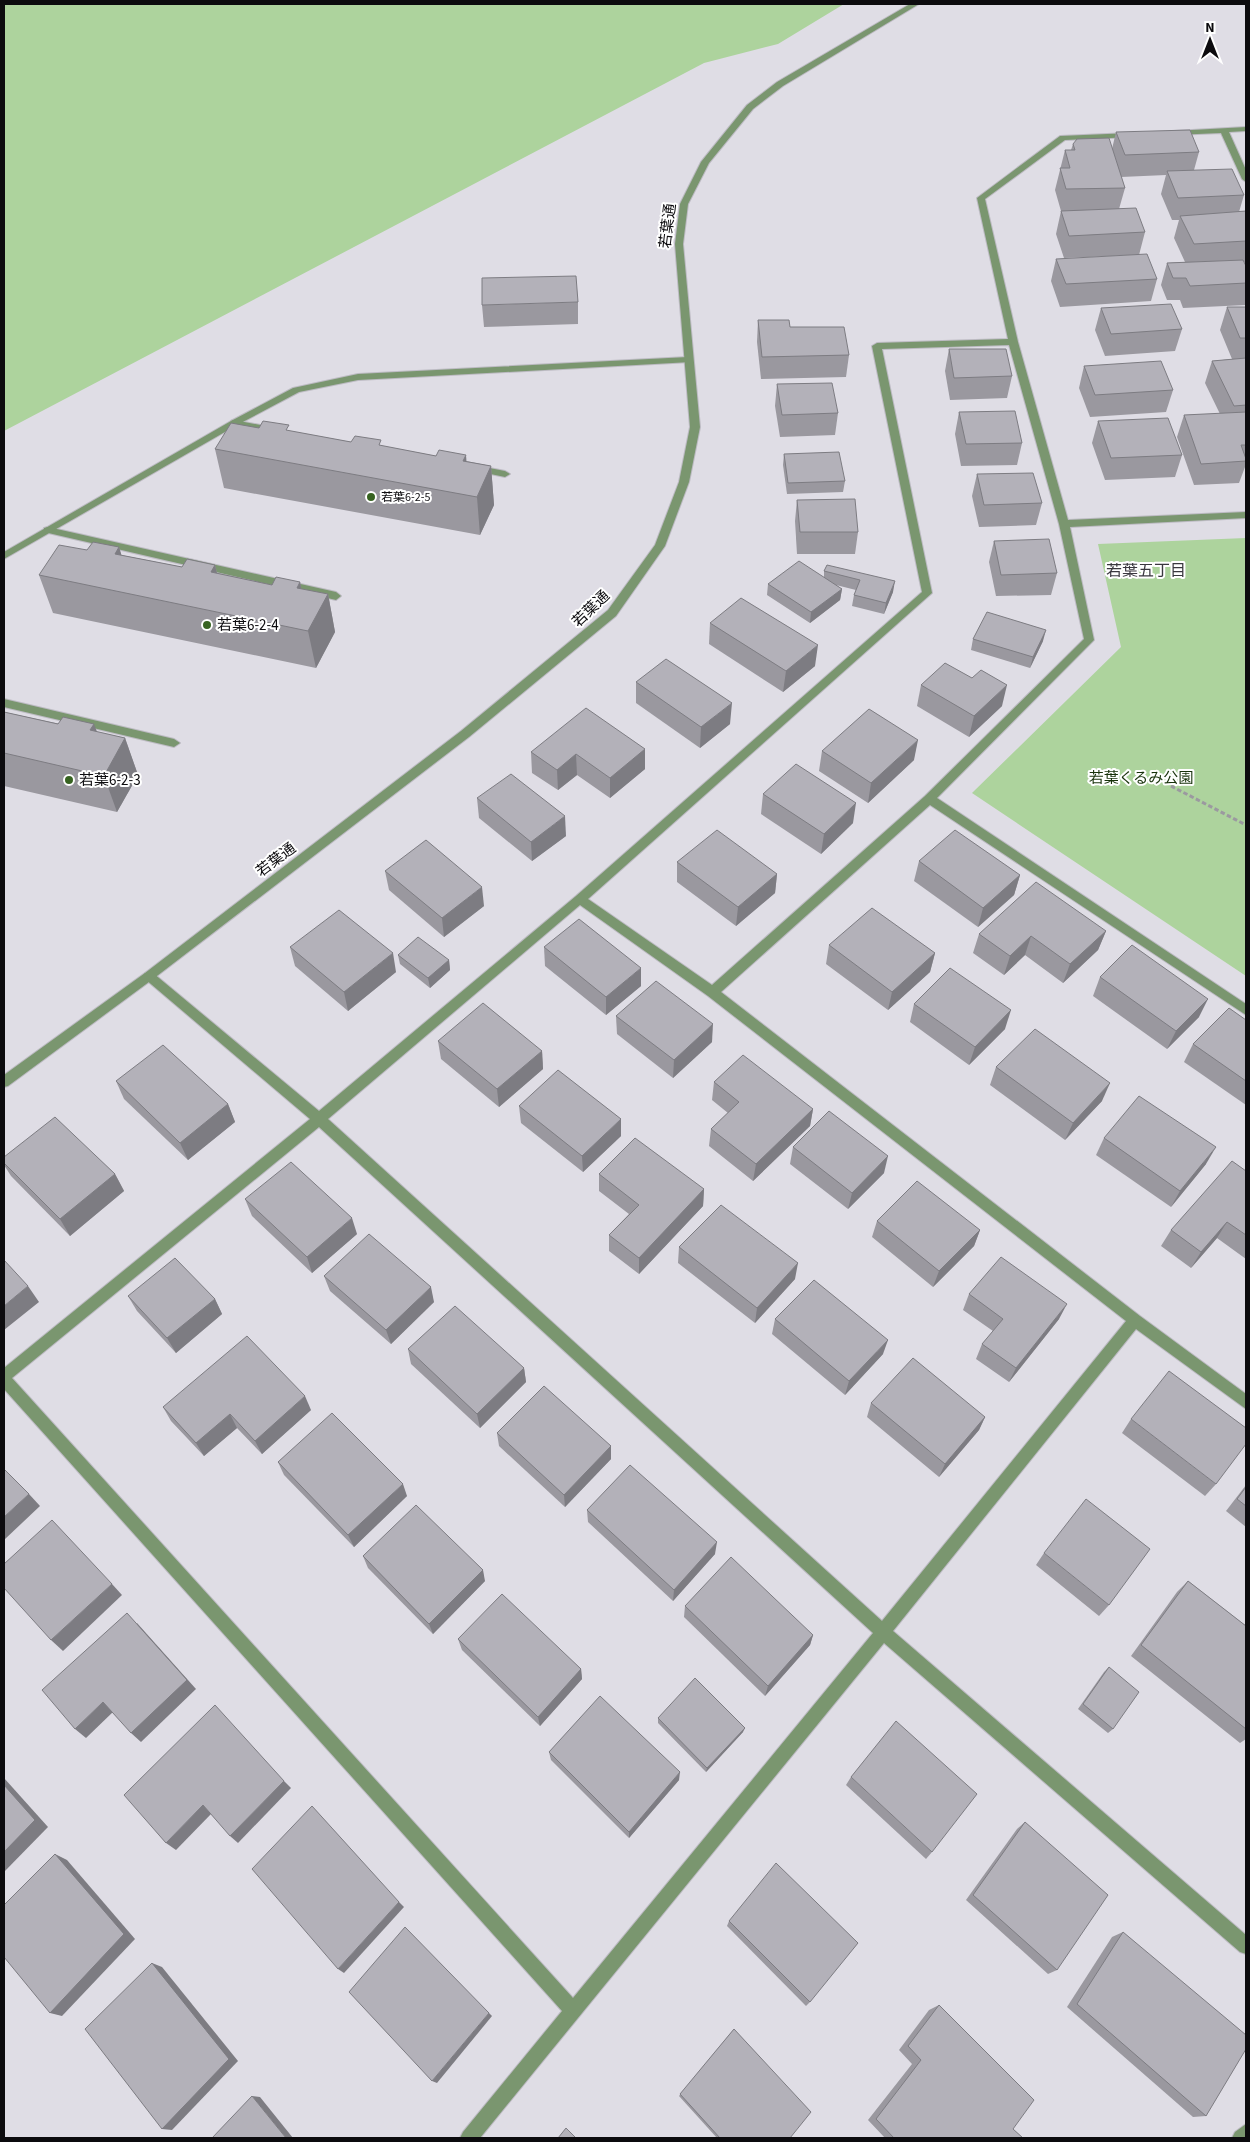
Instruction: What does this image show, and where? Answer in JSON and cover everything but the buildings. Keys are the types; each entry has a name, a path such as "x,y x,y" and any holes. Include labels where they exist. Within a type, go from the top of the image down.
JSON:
{"street":[{"name":"若葉通","path":"4,1082 149,976 465,734 612,613 660,546 684,482 695,427 679,244 684,204 706,162 750,107 780,84 915,4"},
{"path":"1167,133 1246,129"},
{"path":"1224,130 1246,179"},
{"path":"712,992 929,799 1089,640 1064,524 1013,342 981,198 1063,138 1138,134"},
{"path":"573,2010 4,1378 319,1119 580,899 927,593 877,346 1013,342"},
{"path":"4,556 234,423 296,390 358,377 688,360"},
{"path":"234,423 282,432"},
{"path":"466,467 505,474"},
{"path":"1064,524 1246,515"},
{"path":"48,530 336,596"},
{"path":"4,703 174,742"},
{"path":"929,799 1246,1010"},
{"path":"580,899 712,992 1135,1320 1246,1402"},
{"path":"149,976 319,1119 883,1632 1246,1946"},
{"path":"469,2138 883,1632 1135,1320"},
{"path":"1241,2138 1246,2133"}],"path":[{"path":"1171,786 1246,826"}],"green space":[{"path":"4,4 844,4 778,44 704,63 4,431"},
{"name":"若葉くるみ公園","path":"1246,538 1246,976 972,793 1121,647 1098,544"}],"place":[{"name":"若葉6-2-5","path":"371,497"},
{"name":"若葉6-2-4","path":"207,625"},
{"name":"若葉6-2-3","path":"69,780"}],"district":[{"name":"若葉五丁目","path":"1146,571"}]}
